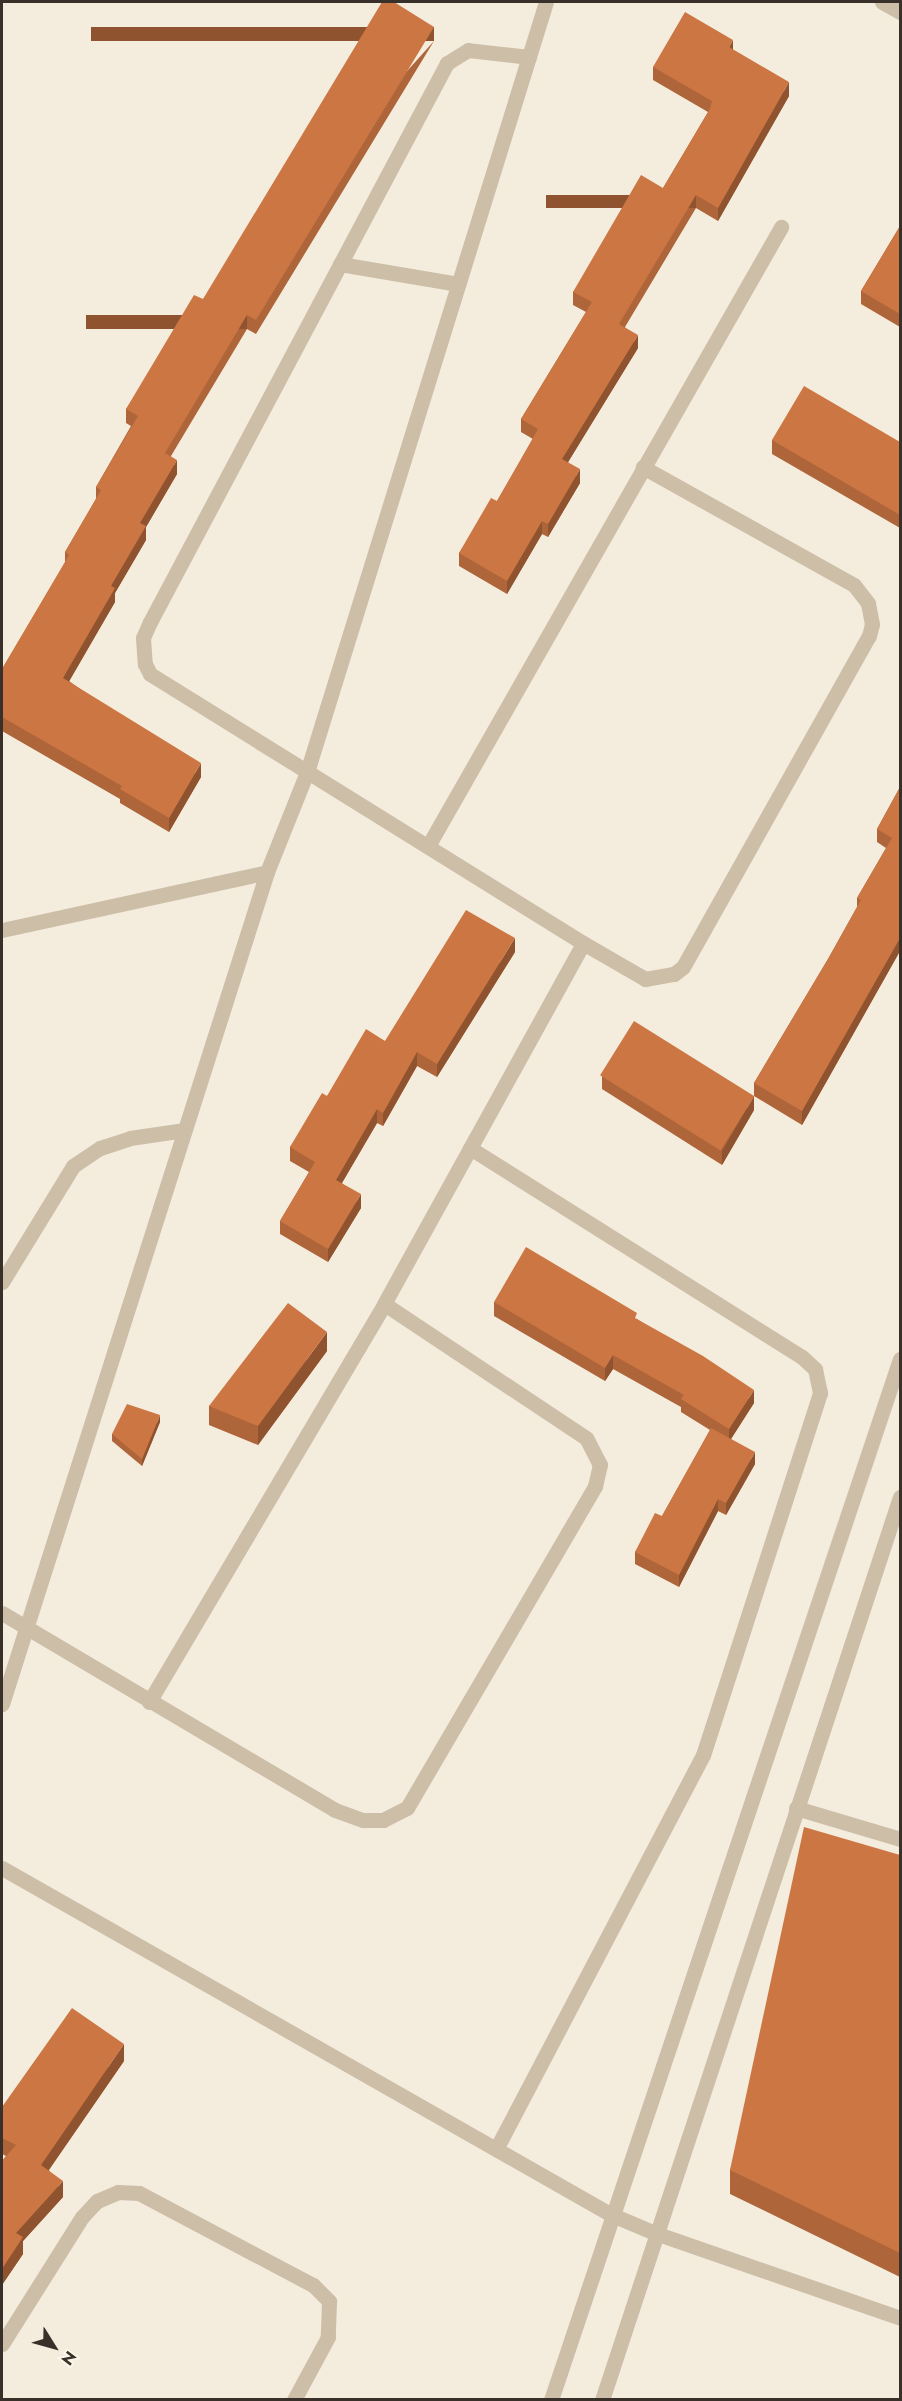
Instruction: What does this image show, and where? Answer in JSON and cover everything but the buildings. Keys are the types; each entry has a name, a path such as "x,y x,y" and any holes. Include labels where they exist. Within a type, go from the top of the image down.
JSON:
{"street":[{"path":"2,1704 24,1626 267,872 307,772 546,2"},
{"path":"882,2 900,12"},
{"path":"530,57 468,50 447,63 143,638 143,654 150,674 645,979 674,975 683,967 869,636 872,624 868,603 854,585 643,466"},
{"path":"428,846 781,227"},
{"path":"340,264 458,284"},
{"path":"2,930 267,872"},
{"path":"149,1702 384,1304 583,942"},
{"path":"2,1282 73,1166 100,1148 130,1138 184,1130"},
{"path":"470,1148 802,1357 815,1369 820,1393 704,1755 496,2149"},
{"path":"2,1613 335,1810 363,1820 396,1817 416,1794 595,1486 600,1465 586,1438 384,1304"},
{"path":"551,2400 610,2214 900,1359"},
{"path":"602,2400 655,2233 900,1497"},
{"path":"796,1808 900,1839"},
{"path":"2,1868 610,2214 655,2233 900,2318"},
{"path":"2,2344 82,2217 97,2201 118,2192 139,2193 313,2285 329,2301 328,2337 294,2400"}]}
